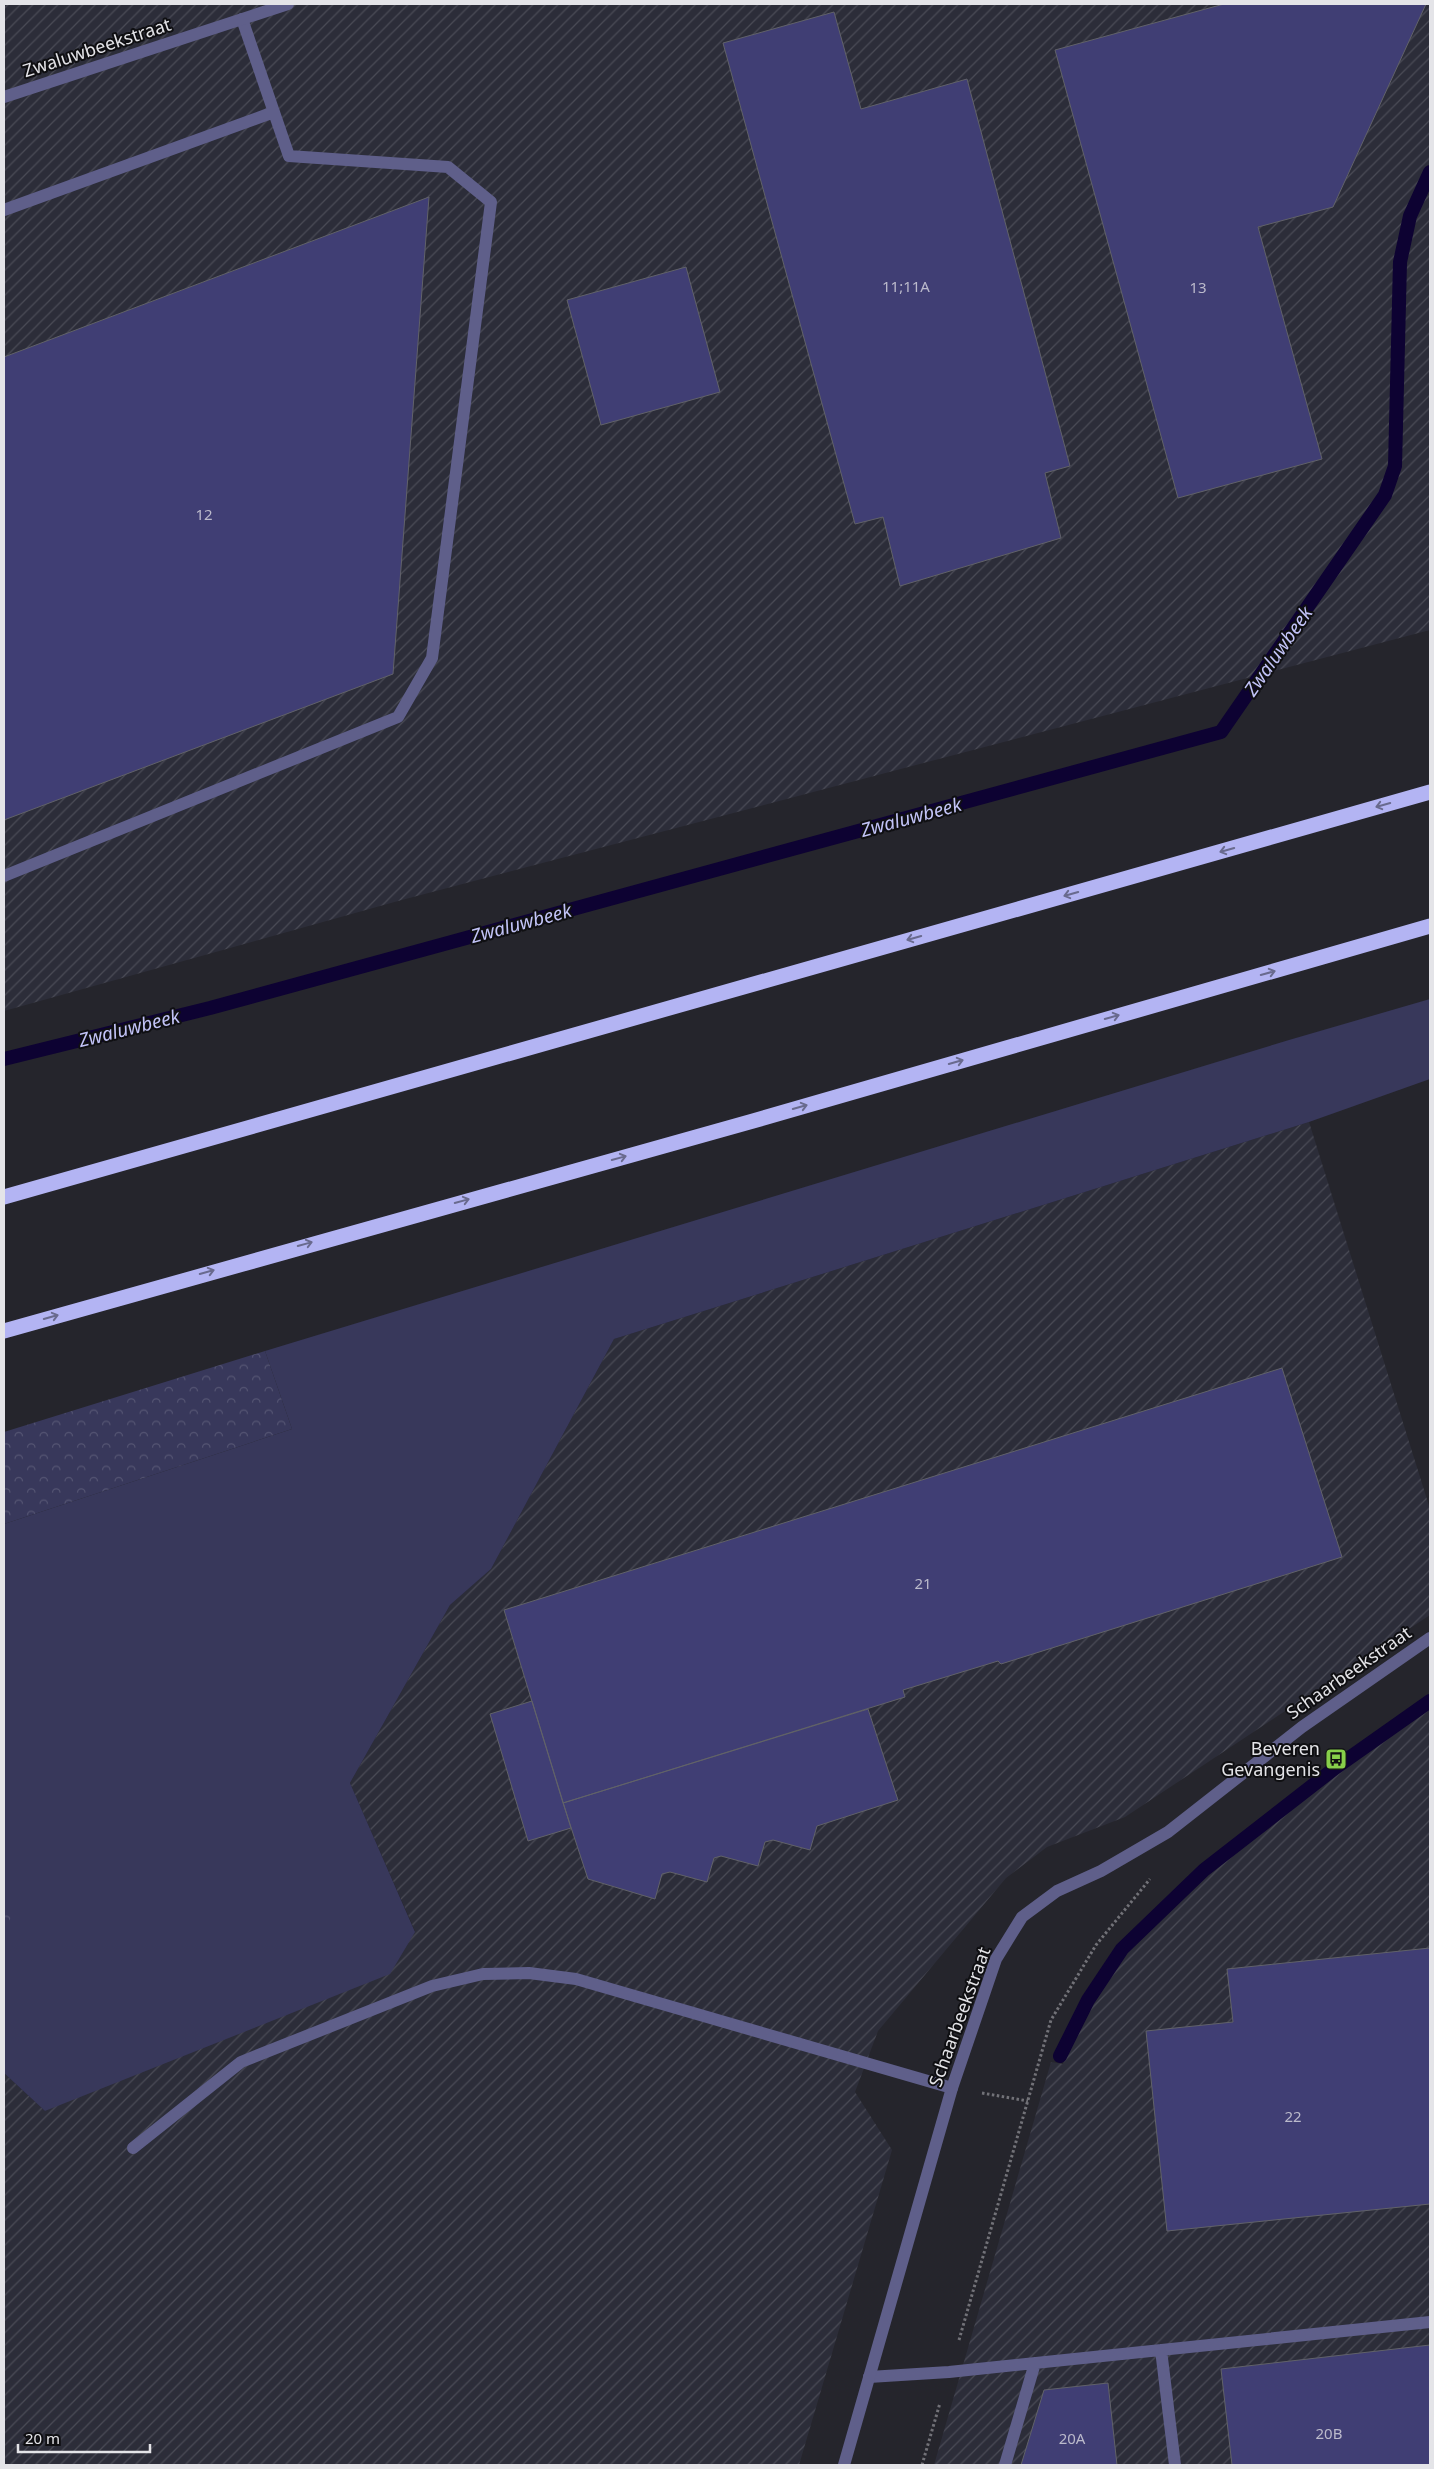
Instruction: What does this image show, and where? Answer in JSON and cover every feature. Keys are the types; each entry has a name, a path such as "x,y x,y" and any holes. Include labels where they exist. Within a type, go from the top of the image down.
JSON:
{"highway":[{"path":"4,1197 1430,792"},
{"path":"4,1331 762,1118 1430,926"}],"street":[{"name":"Zwaluwbeekstraat","path":"4,97 288,4"},
{"path":"4,876 398,717 432,658 490,202 448,167 289,156 242,19"},
{"path":"4,210 274,112"},
{"name":"Schaarbeekstraat","path":"844,2465 952,2088 996,1959 1022,1917 1057,1891 1102,1871 1168,1832 1302,1727 1430,1638"},
{"path":"133,2148 241,2062 432,1986 483,1974 529,1973 576,1979 952,2088"},
{"path":"869,2377 950,2372 1430,2322"},
{"path":"1161,2350 1175,2465"},
{"path":"1005,2465 1035,2363"}],"path":[{"path":"922,2465 1051,2020 1096,1945 1148,1883 1168,1832"},
{"path":"952,2088 1028,2101"}],"shaded area":[{"path":"4,4 1430,4 1430,630 398,901 4,1011"},
{"path":"1309,1122 1430,1509 1430,1615 1125,1817 1047,1847 1006,1878 878,2031 855,2092 892,2150 799,2465 4,2465 4,2073 45,2111 415,1931 350,1783 450,1605 491,1569 614,1339"},
{"path":"1430,1708 1430,2465 934,2465 1051,2062 1063,2064 1092,2003 1127,1951 1208,1873 1339,1771"}],"green space":[{"path":"1430,999 1430,1079 1309,1122 614,1339 491,1569 450,1605 350,1783 415,1932 390,1974 45,2111 4,2073 4,1524 292,1429 265,1351 1289,1040"},
{"path":"265,1351 292,1429 4,1524 4,1432"},
{"path":"4,1895 14,1906 4,1940"}],"building":[{"path":"1224,4 1426,4 1333,207 1258,227 1322,459 1178,498 1055,50"},
{"path":"834,12 861,109 967,79 1070,466 1045,473 1061,538 900,586 883,517 855,524 723,43"},
{"path":"429,197 393,674 4,820 4,357"},
{"path":"686,267 720,392 601,425 567,300"},
{"path":"1282,1368 1342,1557 1001,1664 998,1661 903,1690 905,1697 563,1803 504,1610"},
{"path":"532,1701 571,1828 528,1841 490,1714"},
{"path":"868,1709 898,1800 817,1826 810,1850 773,1840 765,1842 758,1866 721,1856 714,1858 707,1882 670,1872 662,1874 655,1899 588,1879 563,1803"},
{"path":"1430,1948 1430,2204 1167,2231 1146,2031 1233,2022 1227,1969"},
{"path":"1430,2345 1430,2465 1232,2465 1221,2369"},
{"path":"1108,2383 1117,2465 1021,2465 1044,2390"}],"waterway":[{"name":"Zwaluwbeek","path":"4,1059 210,1008 1221,732 1385,495 1395,466 1400,262 1410,216 1430,172"},
{"path":"1060,2056 1088,2000 1122,1949 1204,1870 1335,1768 1430,1701"}],"place":[{"name":"Beveren Gevangenis","path":"1336,1759"}]}
